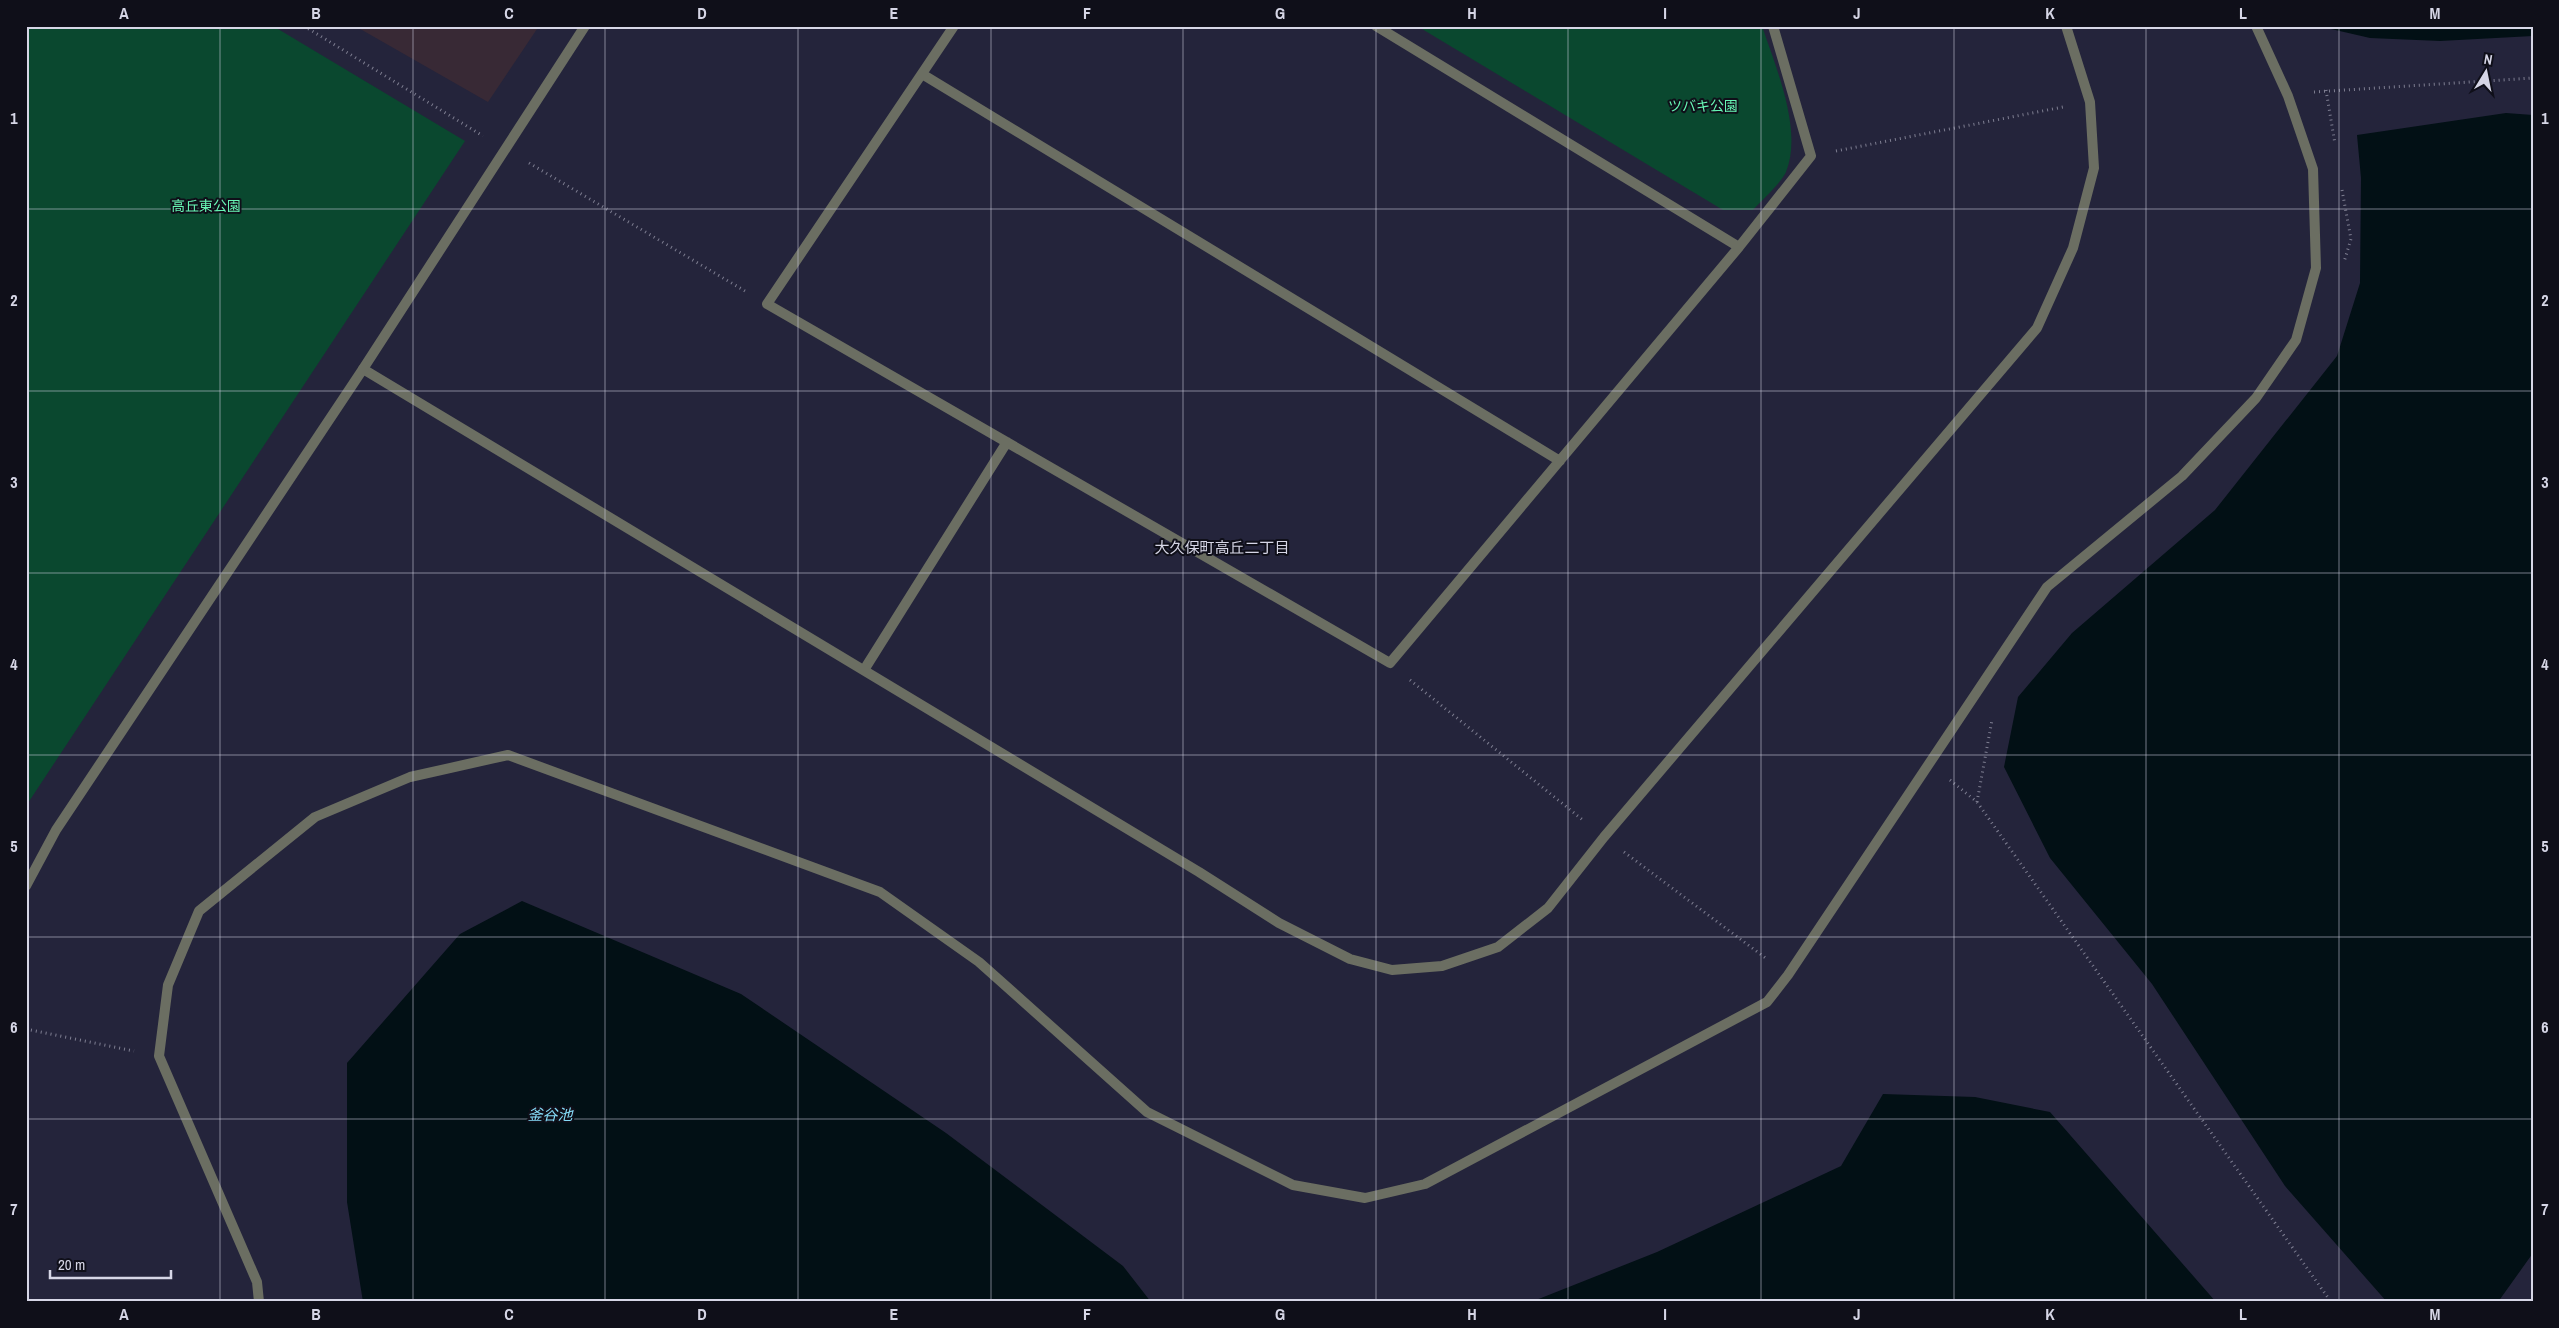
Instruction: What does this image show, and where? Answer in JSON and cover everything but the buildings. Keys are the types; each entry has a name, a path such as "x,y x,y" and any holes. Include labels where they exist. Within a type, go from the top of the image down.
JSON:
{"street":[{"path":"26,886 56,830 363,369 585,26"},
{"path":"954,26 767,304 1390,663 1739,247 1811,156 1773,26"},
{"path":"1376,26 1739,247"},
{"path":"363,369 1200,872 1279,923 1350,960 1392,970 1442,966 1498,948 1548,908 1604,837 2037,328 2073,248 2094,168 2090,102 2066,26"},
{"path":"260,1302 256,1282 159,1056 168,985 199,911 315,817 410,777 508,755 880,892 979,962 1147,1112 1293,1185 1365,1198 1424,1184 1767,1002 1788,975 2047,587 2182,476 2256,398 2296,340 2316,268 2313,169 2288,96 2256,26"},
{"path":"922,74 1560,461"},
{"path":"864,670 1007,442"}],"path":[{"path":"304,26 504,149 767,304"},
{"path":"2288,96 2326,90 2533,78"},
{"path":"1811,156 2090,102"},
{"path":"1390,663 1604,837 1788,975"},
{"path":"1929,762 1978,802 2331,1302"},
{"path":"26,1029 159,1056"}],"shaded area":[{"path":"355,26 539,26 488,102"}],"green space":[{"name":"高丘東公園","path":"26,26 273,26 465,141 26,806"},
{"name":"ツバキ公園","path":"1417,26 1762,26 1786,99 1790,118 1790,155 1786,172 1776,186 1753,210 1723,210"}],"water":[{"path":"2318,26 2533,26 2533,36 2440,41 2370,38"},
{"path":"2506,113 2533,115 2533,1253 2498,1302 2387,1302 2285,1186 2152,984 2050,858 2004,767 2018,697 2072,633 2215,510 2337,356 2360,283 2361,178 2357,135"},
{"name":"釜谷池","path":"522,901 741,994 946,1133 1123,1266 1151,1302 363,1302 347,1202 347,1063 460,934"},
{"path":"1883,1094 1975,1097 2050,1112 2216,1302 1531,1302 1657,1252 1841,1166"}],"district":[{"name":"大久保町高丘二丁目","path":"1222,548"}]}
